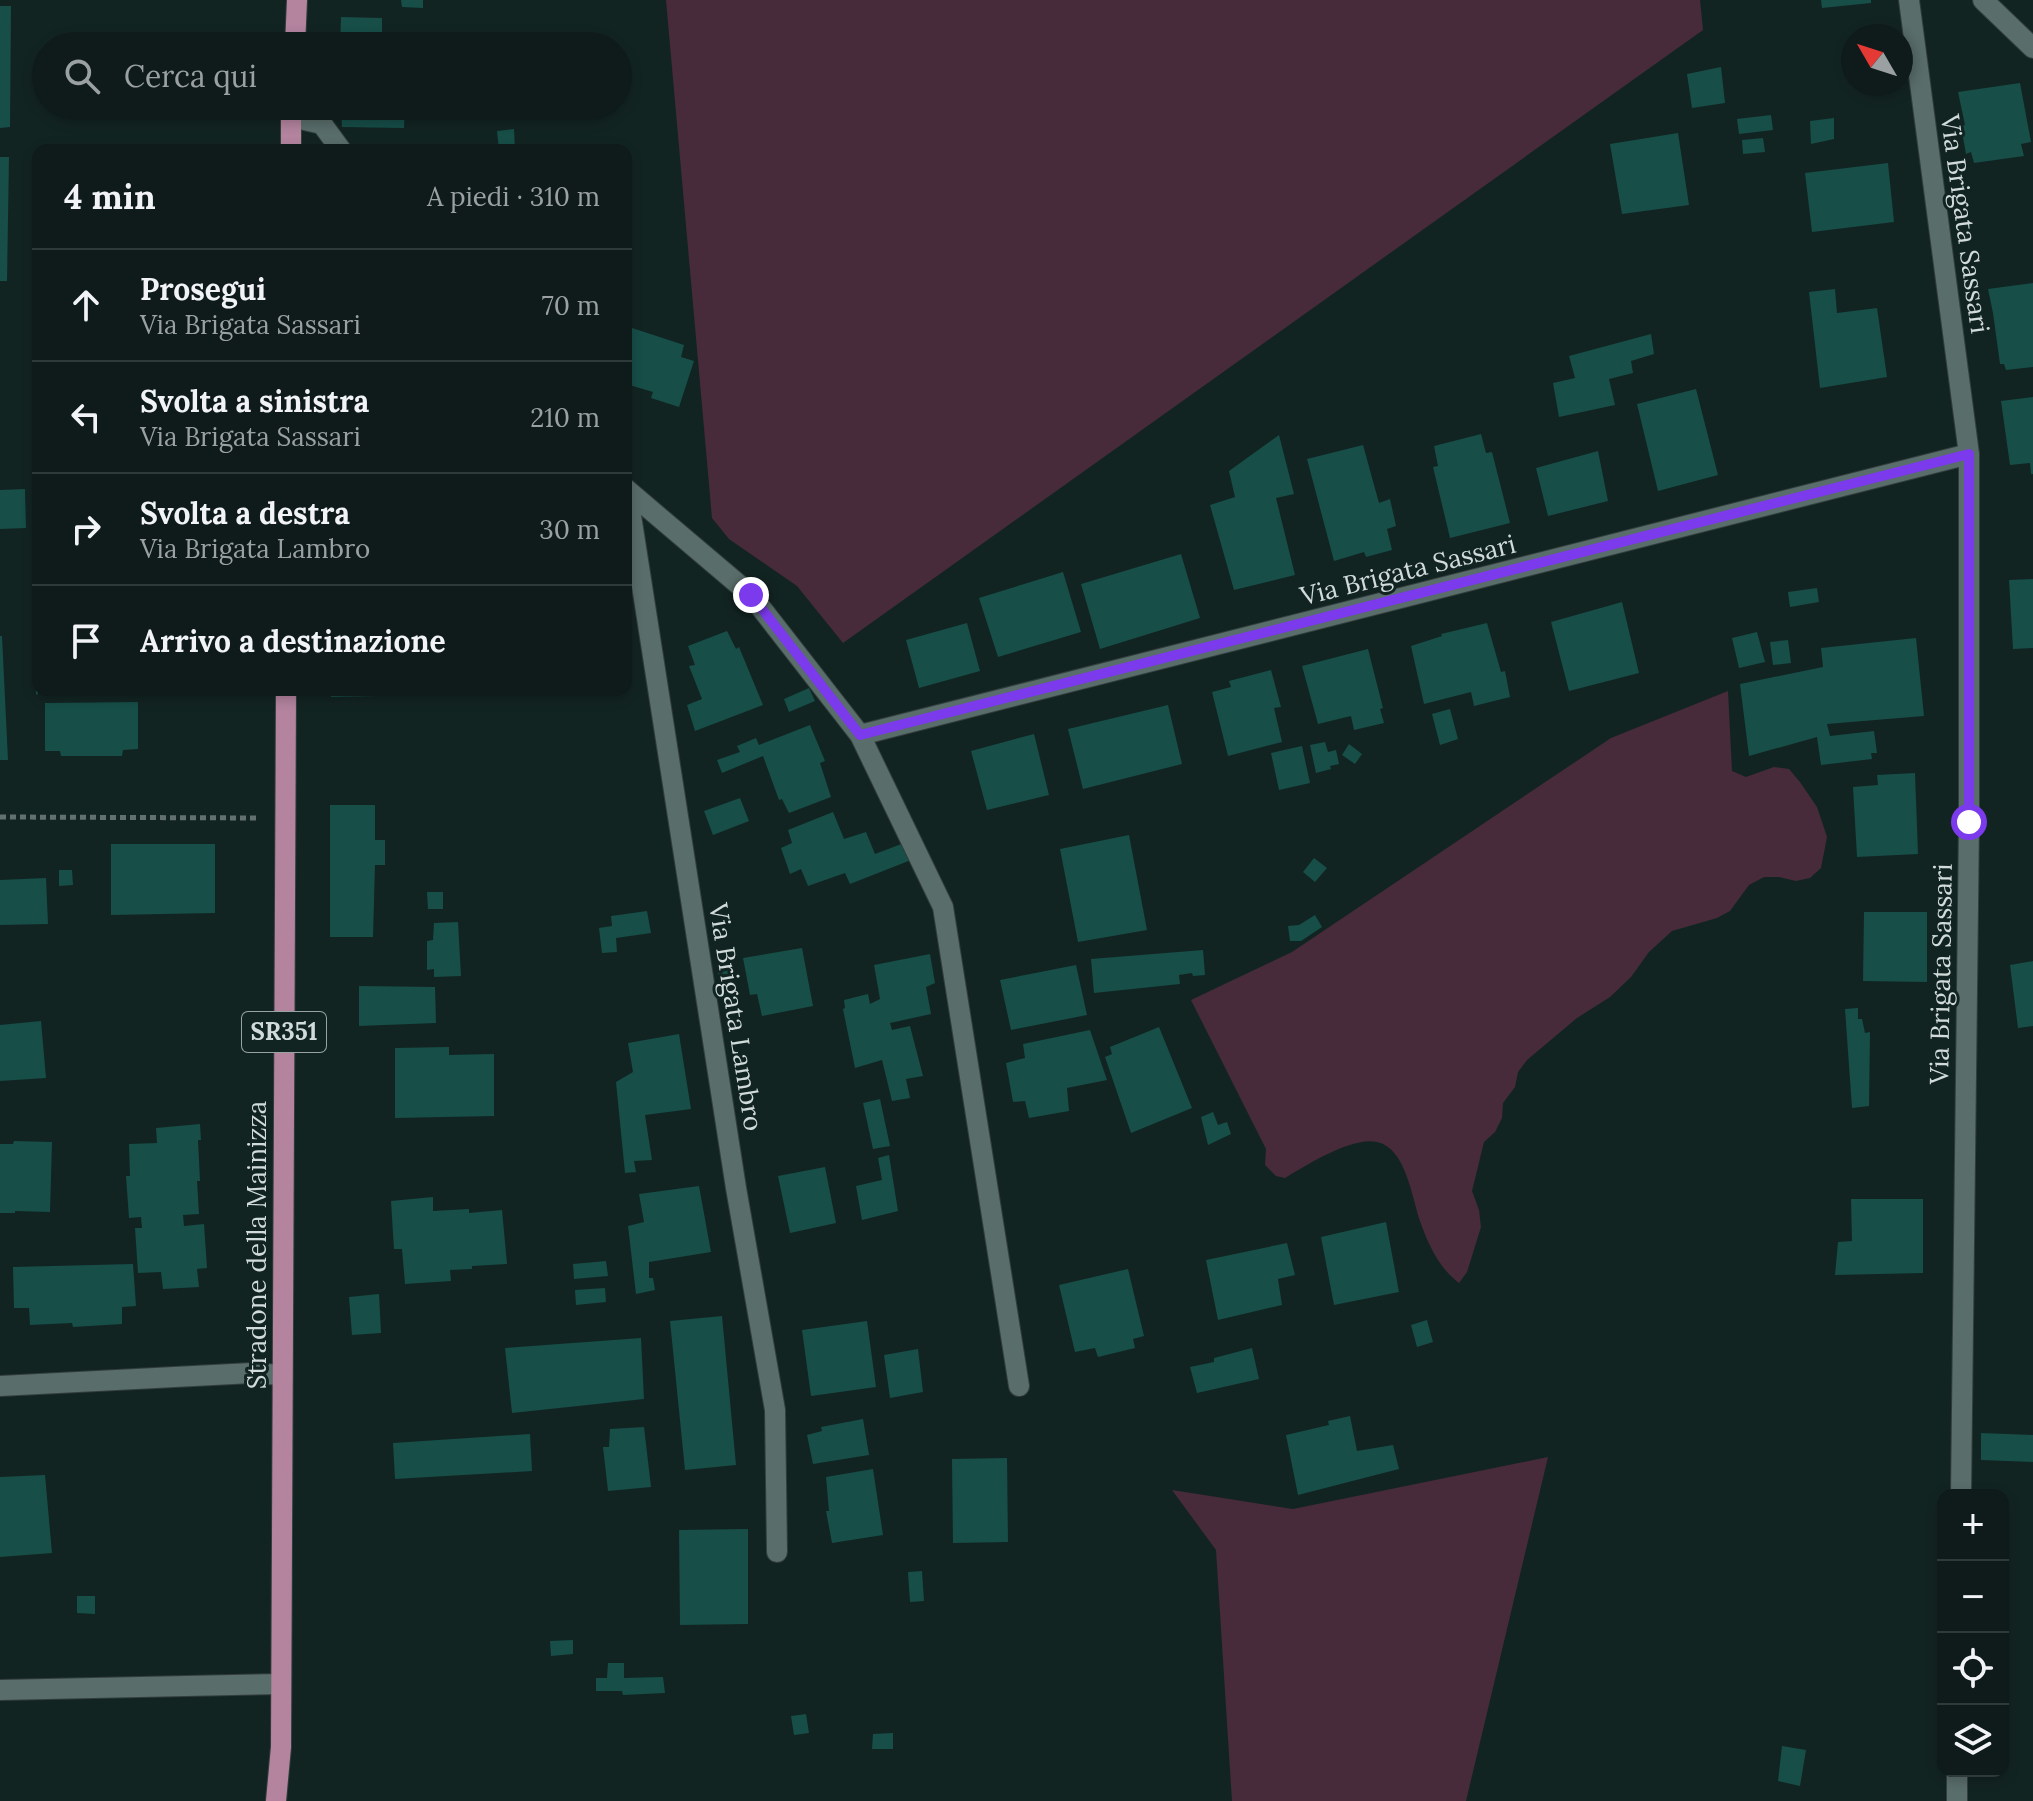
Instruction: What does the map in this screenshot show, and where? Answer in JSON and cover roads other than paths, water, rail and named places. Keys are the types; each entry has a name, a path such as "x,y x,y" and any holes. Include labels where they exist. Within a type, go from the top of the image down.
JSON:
{"main road":[{"path":"296,32 297,0"},
{"path":"291,120 291,144"},
{"name":"Stradone della Mainizza","path":"276,1801 281,1747 286,696"}],"street":[{"name":"Via Brigata Sassari","path":"1909,0 1969,454 1970,807 1961,1489"},
{"path":"1983,0 2033,48"},
{"path":"312,120 322,124 337,144"},
{"name":"Via Brigata Sassari","path":"860,735 1969,454"},
{"name":"Via Brigata Lambro","path":"632,493 751,595 860,735 943,907 1019,1386"},
{"name":"Via Brigata Lambro","path":"632,521 731,1157 775,1410 777,1552"},
{"path":"0,1386 252,1373 282,1375"},
{"path":"0,1690 281,1684"},
{"path":"1957,1777 1957,1801"}]}
